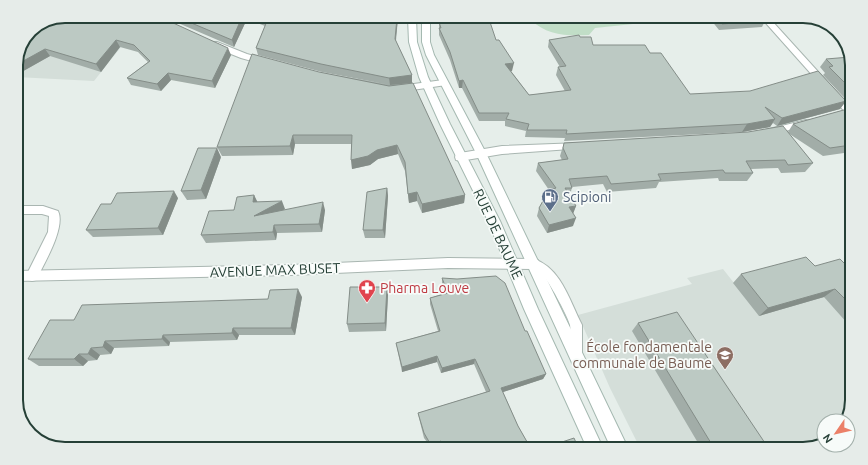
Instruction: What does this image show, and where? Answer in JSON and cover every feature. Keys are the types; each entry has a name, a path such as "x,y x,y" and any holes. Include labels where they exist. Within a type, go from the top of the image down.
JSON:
{"main road":[{"name":"RUE DE BAUME","path":"412,23 416,58 427,85 460,157 494,220 511,263 592,442"},
{"name":"RUE DE BAUME","path":"426,23 426,42 443,84 481,152 617,442"},
{"path":"204,39 244,56 275,64"},
{"path":"390,90 443,84"},
{"path":"835,115 845,112"},
{"path":"758,134 813,121"},
{"path":"460,157 481,152 502,150 593,145"},
{"name":"AVENUE MAX BUSET","path":"23,276 290,270 448,264 534,264"}],"lane":[{"path":"770,23 845,105"},
{"path":"23,210 43,210 54,214 53,232 32,276"}],"shaded area":[{"path":"140,23 94,81 23,77 23,60"},
{"name":"École fondamentale communale de Baume","path":"723,269 734,283 845,287 845,406 843,413 816,413 816,440 809,442 637,442 610,388 578,315 692,284 687,278"}],"green space":[{"path":"535,23 635,23 595,28 589,35 558,34 543,29"}],"building":[{"path":"59,23 173,23 228,48 212,81 168,73 157,84 127,78 150,61 134,45 116,40 96,64 45,49 23,61 27,46 37,33 51,25"},
{"path":"191,23 239,23 232,40"},
{"path":"266,23 397,23 395,39 412,75 389,78 321,64 256,48"},
{"path":"439,23 490,23 496,40 499,40 514,63 505,64 529,95 571,90 558,67 566,66 549,40 579,35 580,37 591,37 593,45 645,45 650,53 661,53 690,94 750,91 818,71 845,101 782,118 765,107 775,119 747,124 566,134 567,130 527,130 529,124 506,119 509,113 479,113 463,80 459,81 450,52 439,28 441,28"},
{"path":"252,54 319,72 389,86 413,83 465,195 422,204 417,192 408,194 405,162 397,145 377,150 368,156 351,160 352,135 293,135 290,146 217,147"},
{"path":"844,57 845,83 829,67 833,66 826,59"},
{"path":"845,110 845,146 830,148 793,124"},
{"path":"783,126 813,163 788,165 785,160 746,161 753,173 725,173 723,170 658,174 661,180 611,184 607,176 569,179 572,188 565,188 576,206 569,207 576,218 549,225 539,208 549,190 556,188 538,163 568,159 563,148 564,143 748,132"},
{"path":"198,148 217,148 201,190 181,191"},
{"path":"387,188 383,230 363,230 367,192"},
{"path":"174,191 158,228 86,230 101,204 111,204 117,193"},
{"path":"254,195 253,202 282,201 254,216 323,202 319,224 274,225 273,232 201,235 209,211 234,210 237,197"},
{"path":"806,257 815,266 840,259 845,264 845,299 835,289 768,308 741,274"},
{"path":"496,276 505,283 525,331 527,331 546,374 501,388 518,426 527,442 429,442 424,433 418,413 490,391 475,359 442,368 437,356 402,367 396,343 440,331 430,298 448,293 442,278 457,279"},
{"path":"350,287 387,287 385,323 347,324"},
{"path":"298,289 291,328 233,328 232,333 163,335 162,339 105,341 103,347 91,348 88,354 79,354 74,359 28,359 50,320 74,320 82,305 268,299 270,290"},
{"path":"677,312 764,442 710,442 638,323"},
{"path":"574,438 576,442 562,442"}],"place":[{"name":"Scipioni","path":"550,212"},
{"name":"Pharma Louve","path":"367,303"},
{"name":"École fondamentale communale de Baume","path":"725,370"}]}
